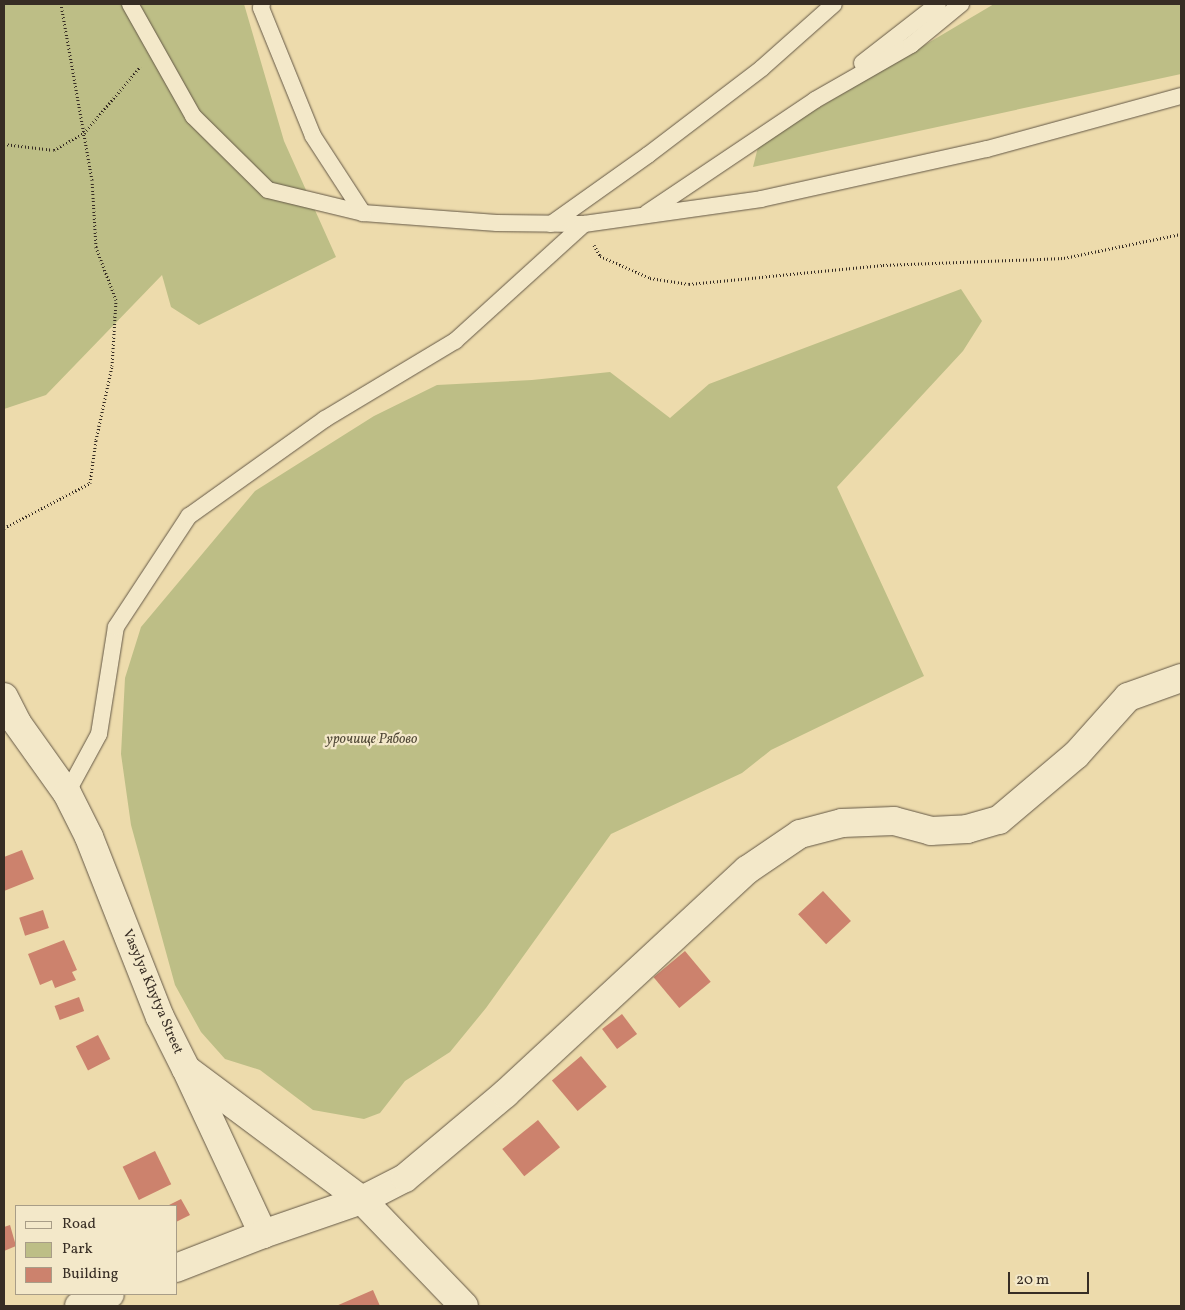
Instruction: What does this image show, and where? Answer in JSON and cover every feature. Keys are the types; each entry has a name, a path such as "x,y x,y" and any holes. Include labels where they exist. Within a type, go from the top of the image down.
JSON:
{"street":[{"path":"178,1267 263,1234 362,1200 405,1178 512,1087 747,870 800,834 842,823 894,821 931,831 967,829 999,820 1076,754 1128,697 1181,678"},
{"name":"Vasylya Khytya Street","path":"4,697 17,723 67,793 89,837 160,1017 186,1069 362,1200 464,1306"},
{"path":"186,1069 263,1234"},
{"path":"79,1306 107,1295"}],"lane":[{"path":"130,4 193,116 268,190 363,213 496,223 584,224 761,199 987,149 1181,96"},
{"path":"262,4 261,8 313,136 363,213"},
{"path":"551,224 648,155 762,68 834,4"},
{"path":"815,100 938,4"},
{"path":"642,216 815,100 911,45 961,4"},
{"path":"67,793 99,734 116,627 189,516 325,419 455,341 584,224"}],"path":[{"path":"4,528 90,483 112,366 116,300 96,247 92,180 61,4"},
{"path":"4,144 54,150 84,133 141,66 152,45"},
{"path":"584,224 600,256 650,278 689,284 883,265 1064,258 1181,234"}],"green space":[{"path":"4,4 244,4 284,141 336,257 199,325 171,307 162,275 46,395 4,409"},
{"path":"994,4 1181,4 1181,74 753,167 759,143"},
{"name":"урочище Рябово","path":"961,289 982,321 963,351 837,487 924,676 771,750 742,773 611,834 486,1008 450,1052 405,1081 380,1113 364,1119 313,1110 260,1070 225,1059 201,1032 175,985 131,825 121,754 125,678 141,627 255,491 374,416 437,385 532,380 610,372 670,418 709,384"}],"building":[{"path":"22,850 34,879 4,891 4,857"},
{"path":"823,891 851,921 826,944 798,914"},
{"path":"43,910 49,928 25,936 19,918"},
{"path":"64,940 77,970 72,972 76,980 55,988 52,980 40,985 28,954"},
{"path":"685,951 711,982 679,1008 654,977"},
{"path":"79,997 84,1011 60,1020 55,1006"},
{"path":"622,1014 637,1034 617,1049 602,1029"},
{"path":"98,1035 110,1059 88,1070 76,1046"},
{"path":"581,1056 607,1087 578,1111 552,1080"},
{"path":"538,1120 560,1147 524,1176 502,1149"},
{"path":"155,1151 171,1184 139,1200 123,1167"},
{"path":"181,1199 190,1215 178,1221 178,1205 169,1205"},
{"path":"10,1225 15,1246 4,1251 4,1227"},
{"path":"373,1290 380,1306 336,1306"}]}
